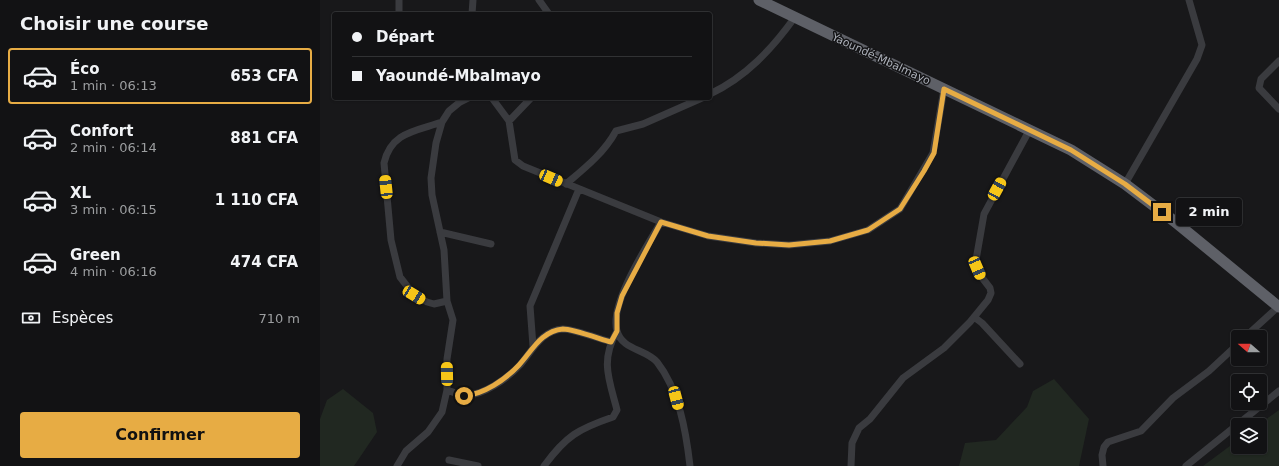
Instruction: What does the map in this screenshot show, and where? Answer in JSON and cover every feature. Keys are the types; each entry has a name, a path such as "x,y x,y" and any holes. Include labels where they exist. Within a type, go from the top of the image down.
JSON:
{"highway":[{"name":"Yaoundé-Mbalmayo","path":"759,0 1071,150 1125,184 1174,221 1279,307"}],"street":[{"path":"399,0 399,12"},
{"path":"472,12 473,0"},
{"path":"540,0 548,12"},
{"path":"1125,184 1197,59 1202,45 1189,0"},
{"path":"712,93 749,70 774,46 795,18"},
{"path":"1279,61 1261,79 1259,88 1279,109"},
{"path":"493,100 509,121 515,160 523,166 661,222 708,236 756,243 789,245 830,241 868,230 900,209 934,153 944,89"},
{"path":"397,466 406,451 428,432 442,412 447,390 447,358 453,320 447,300 444,250 432,195 431,178 436,143 442,122 449,111 464,100"},
{"path":"509,121 529,100"},
{"path":"566,184 596,158 616,131 643,124 697,100"},
{"path":"442,122 395,139 386,152 384,163 391,240 400,277 414,295 427,302 434,304 447,300"},
{"path":"851,466 852,443 859,428 870,419 903,378 944,348 988,300 991,293 987,282 980,276 976,260 984,214 1030,129"},
{"path":"533,346 530,306 579,189"},
{"path":"544,466 563,442 575,433 614,417 616,414 617,410 609,380 606,360 611,342 617,331 617,313 622,296 661,222"},
{"path":"440,232 491,244"},
{"path":"1254,330 1279,307"},
{"path":"974,317 982,323 1020,364"},
{"path":"447,390 464,396 473,395 483,390 500,381 519,365 533,346 548,334 563,329 611,342"},
{"path":"617,331 623,341 635,350 650,355 657,362 668,382 676,398 687,440 690,466"},
{"path":"1103,466 1102,455 1104,447 1108,442 1141,431 1173,398 1209,371 1231,351"},
{"path":"1186,466 1279,391"},
{"path":"449,460 478,466"}],"shaded area":[{"path":"1054,379 1089,419 1079,466 959,466 965,443 996,440 1027,407 1033,391"},
{"path":"343,389 373,413 377,432 354,466 320,466 320,419 327,400"},
{"path":"1279,410 1279,466 1203,466 1231,445 1231,454 1267,454 1267,419"}],"route":[{"path":"464,396 473,395 500,381 519,365 538,341 548,334 563,329 611,342 617,331 617,313 622,296 630,278 661,222 708,236 730,240 789,245 830,241 868,230 900,209 934,153 944,89 1071,150 1125,184 1162,212"}]}
